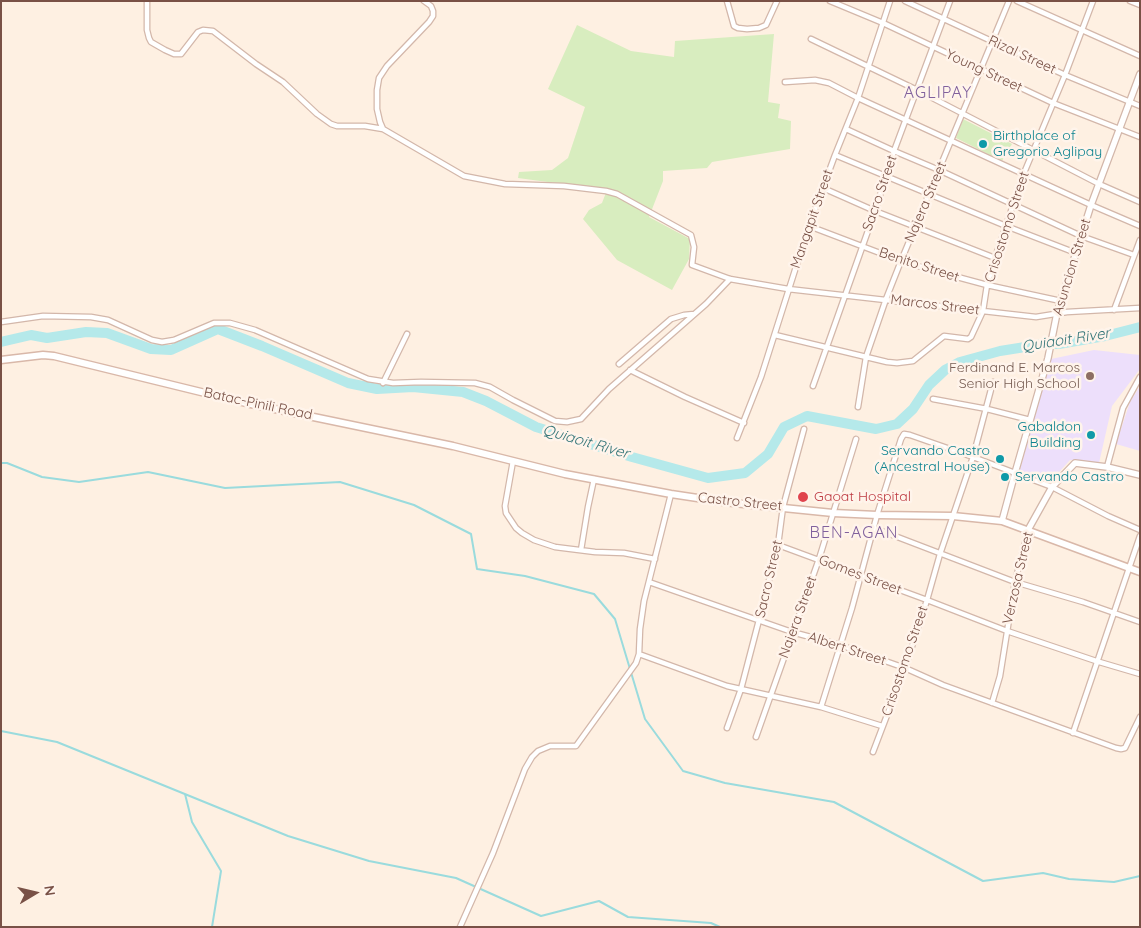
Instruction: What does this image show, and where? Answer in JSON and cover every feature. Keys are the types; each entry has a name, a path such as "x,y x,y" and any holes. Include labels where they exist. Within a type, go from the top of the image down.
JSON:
{"main road":[{"name":"Batac-Pinili Road","path":"1,360 43,355 54,356 246,402 410,436 513,461"},
{"name":"Castro Street","path":"513,461 565,474 724,502 833,513 953,516 1002,522 1140,572"}],"street":[{"path":"147,1 147,30 149,38 151,42 165,50 174,54 181,54 198,32 203,30 213,31 283,82 317,114 331,124 336,126 365,126 383,129 377,109 377,90 380,78 387,66 433,16 431,6 424,1"},
{"path":"727,1 734,26 747,29 766,25 777,1"},
{"name":"Young Street","path":"830,1 982,68 1053,103 1140,137"},
{"name":"Mangapit Street","path":"737,438 775,335 788,289 834,155 869,68 890,1"},
{"name":"Rizal Street","path":"904,1 942,20 1140,106"},
{"name":"Sacro Street","path":"813,386 861,245 875,211 885,176 950,1"},
{"name":"Najera Street","path":"858,407 866,357 886,299 928,194 1010,1"},
{"path":"1017,1 1140,56"},
{"name":"Crisostomo Street","path":"866,357 887,362 913,361 944,336 966,339 971,337 984,311 987,285 1024,173 1093,1"},
{"path":"1130,1 1140,5"},
{"path":"810,39 916,90 1099,184 1140,202"},
{"name":"Asuncion Street","path":"1002,522 1050,349 1057,313 1090,205 1140,74"},
{"path":"784,82 822,80 1090,205 1140,226"},
{"name":"Marcos Street","path":"383,129 452,170 474,179 505,184 564,186 617,194 691,235 694,247 692,265 730,279 788,289 1036,316 1140,308"},
{"path":"846,129 1081,236 1134,256"},
{"path":"834,155 1076,253"},
{"path":"823,188 915,228 995,258"},
{"name":"Benito Street","path":"809,226 901,261 987,285 1061,301"},
{"path":"1114,310 1140,240"},
{"path":"1,322 43,316 91,317 108,320 152,340 162,342 174,340 214,323 230,323 255,330 368,379 383,383 476,384 490,387 555,421 567,422 580,419 630,370 694,314 730,279"},
{"path":"619,364 671,319 694,314"},
{"path":"383,383 406,334"},
{"path":"775,335 866,357"},
{"path":"630,370 744,423"},
{"path":"1140,377 1123,408 1107,467 1140,474"},
{"name":"Crisostomo Street","path":"639,654 717,683 821,707 882,726 905,668 927,600 940,554 973,457 993,382"},
{"path":"933,400 987,409 1030,420"},
{"name":"Sacro Street","path":"727,728 741,689 760,620 778,545 783,507 804,429"},
{"path":"821,707 877,515 904,434 910,434 1052,487 1140,530"},
{"name":"Najera Street","path":"756,737 819,559 856,439"},
{"path":"513,461 505,506 506,513 516,528 522,533 546,544 582,550 624,553 655,559"},
{"name":"Verzosa Street","path":"992,703 1000,676 1015,582 1028,530 1052,487 1075,463 1107,467"},
{"path":"582,550 594,479"},
{"path":"460,927 477,890 525,769 532,757 538,751 550,746 576,746 633,667 639,654 642,616 671,494"},
{"path":"874,528 1015,582 1140,622"},
{"path":"1073,733 1140,536"},
{"name":"Gomes Street","path":"778,545 1007,631 1140,674"},
{"name":"Albert Street","path":"649,582 792,632 840,645 1073,733 1121,749 1127,745 1140,717"},
{"path":"873,752 882,726"}],"shaded area":[{"path":"1094,350 1140,355 1140,369 1112,406 1099,463 1070,460 1051,481 1019,473 1051,359"},
{"path":"1140,386 1140,451 1116,444 1130,402"}],"green space":[{"path":"577,25 631,51 674,57 675,41 774,34 768,102 780,104 778,118 791,121 790,149 712,162 707,168 663,171 663,181 649,217 690,239 689,259 672,290 617,260 583,219 589,210 602,203 607,190 518,178 519,172 552,170 568,158 585,107 548,89"},
{"path":"963,119 1012,144 1002,161 956,138"}],"waterway":[{"name":"Quiaoit River","path":"1,342 31,335 47,338 86,332 107,333 151,349 171,350 218,329 348,383 377,389 413,387 463,392 486,401 536,427 708,478 745,473 768,454 784,427 807,416 876,429 897,424 913,409 929,385 945,370 960,362 1000,351 1044,344 1059,344 1105,336 1140,327"},
{"path":"1,463 7,463 42,477 79,482 148,472 225,488 340,482 414,505 471,534 477,569 525,576 594,594 615,619 645,719 683,771 725,783 834,802 983,881 1043,873 1069,879 1114,882 1140,876"},
{"path":"1,731 57,742 288,836 369,861 456,878 541,916 599,901 628,917 711,923 720,927"},
{"path":"185,794 192,822 221,871 212,927"}],"place":[{"name":"Birthplace of Gregorio Aglipay","path":"983,144"},
{"name":"Ferdinand E. Marcos Senior High School","path":"1090,376"},
{"name":"Gabaldon Building","path":"1091,435"},
{"name":"Servando Castro (Ancestral House)","path":"1000,459"},
{"name":"Servando Castro","path":"1005,477"},
{"name":"Gaoat Hospital","path":"803,497"}],"district":[{"name":"AGLIPAY","path":"938,93"},
{"name":"BEN-AGAN","path":"854,533"}]}
